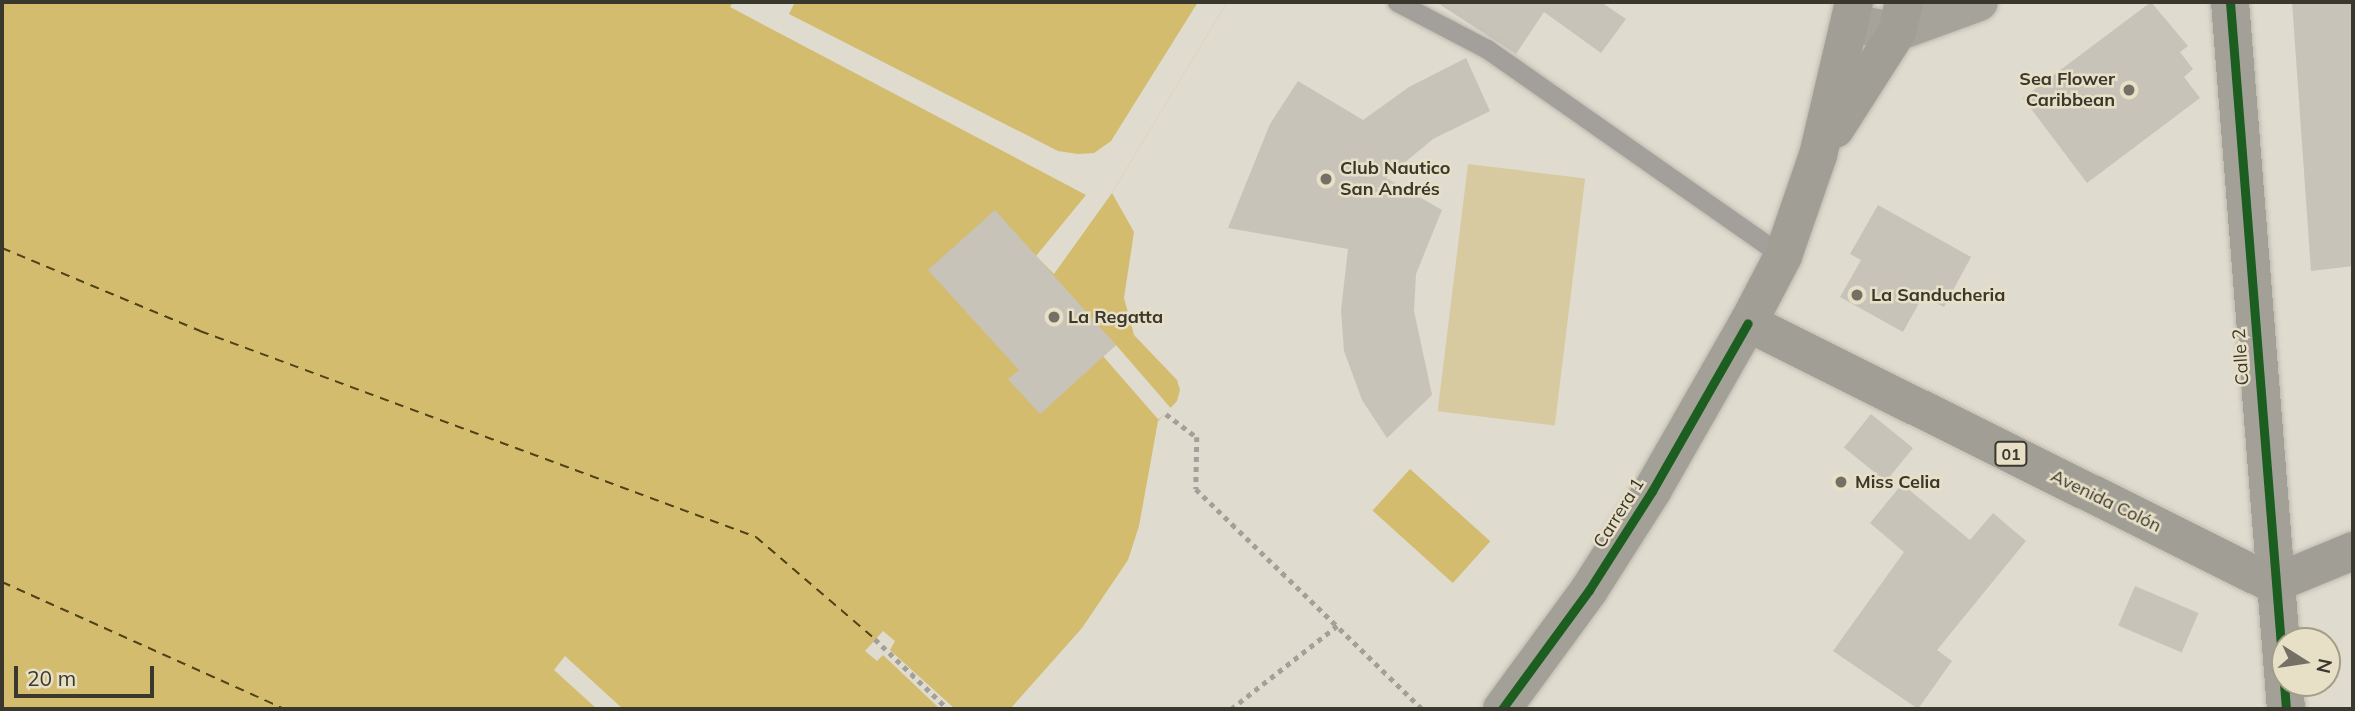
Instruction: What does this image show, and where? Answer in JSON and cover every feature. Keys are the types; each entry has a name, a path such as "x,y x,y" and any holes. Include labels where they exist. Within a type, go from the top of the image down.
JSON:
{"highway":[{"name":"Carrera 1","path":"1748,323 1783,256 1818,155 1852,12"},
{"name":"Carrera 1","path":"1818,155 1900,17"},
{"name":"Avenida Colón","path":"1748,323 2273,584"},
{"path":"2273,584 2353,551"}],"main road":[{"path":"1852,12 1900,17 1979,2"}],"street":[{"name":"Calle 2","path":"2230,2 2273,584 2286,709"},
{"name":"Carrera 1","path":"1502,709 1588,590 1652,491 1748,323"}],"lane":[{"path":"1397,2 1487,48 1783,256"}],"path":[{"path":"1166,414 1197,437 1196,489 1422,709"},
{"path":"1231,709 1337,626"},
{"path":"875,639 948,709"}],"shaded area":[{"path":"2,2 1227,2 1112,193 1134,232 1124,298 1134,335 1177,380 1180,390 1177,401 1158,421 1139,526 1128,560 1082,628 1010,709 2,709"},
{"path":"1468,164 1585,178 1555,426 1438,411"},
{"path":"1410,469 1490,541 1453,583 1373,511"}],"pier":[{"path":"733,2 795,2 789,14 1058,151 1078,154 1094,153 1111,141 1198,2 1227,2 1112,193 1054,274 1036,256 1086,195 730,7"},
{"path":"1116,345 1171,408 1158,420 1103,356"},
{"path":"883,631 895,641 890,650 955,709 940,709 883,655 877,661 865,651"},
{"path":"565,656 623,709 597,709 554,670"}],"building":[{"path":"1436,2 1601,2 1626,19 1601,53 1544,12 1516,54"},
{"path":"2151,2 2188,46 2180,52 2193,69 2184,77 2200,98 2087,183 2023,98"},
{"path":"2292,2 2353,2 2353,266 2311,271"},
{"path":"1466,58 1490,111 1433,139 1386,178 1442,210 1416,274 1414,311 1432,395 1387,438 1362,400 1344,351 1341,310 1348,249 1228,228 1270,124 1298,81 1363,120 1409,87"},
{"path":"1878,205 1971,257 1944,307 1923,296 1903,332 1840,297 1861,260 1850,254"},
{"path":"995,210 1116,345 1040,414 1008,379 1019,370 928,270"},
{"path":"1871,414 1913,448 1886,481 1844,447"},
{"path":"1902,484 1970,540 1993,513 2026,541 1937,650 1952,661 1918,709 1833,651 1904,552 1870,523"},
{"path":"2135,586 2199,613 2182,653 2118,626"}],"ferry route":[{"path":"2,248 200,331 756,537 875,639"},
{"path":"2,582 285,709"}],"cycle path":[{"path":"2230,2 2286,709"},
{"path":"1502,709 1589,590 1652,491 1748,323"}],"place":[{"name":"Sea Flower Caribbean","path":"2129,90"},
{"name":"Club Nautico San Andrés","path":"1326,179"},
{"name":"La Sanducheria","path":"1857,295"},
{"name":"La Regatta","path":"1054,317"},
{"name":"Miss Celia","path":"1841,482"}]}
